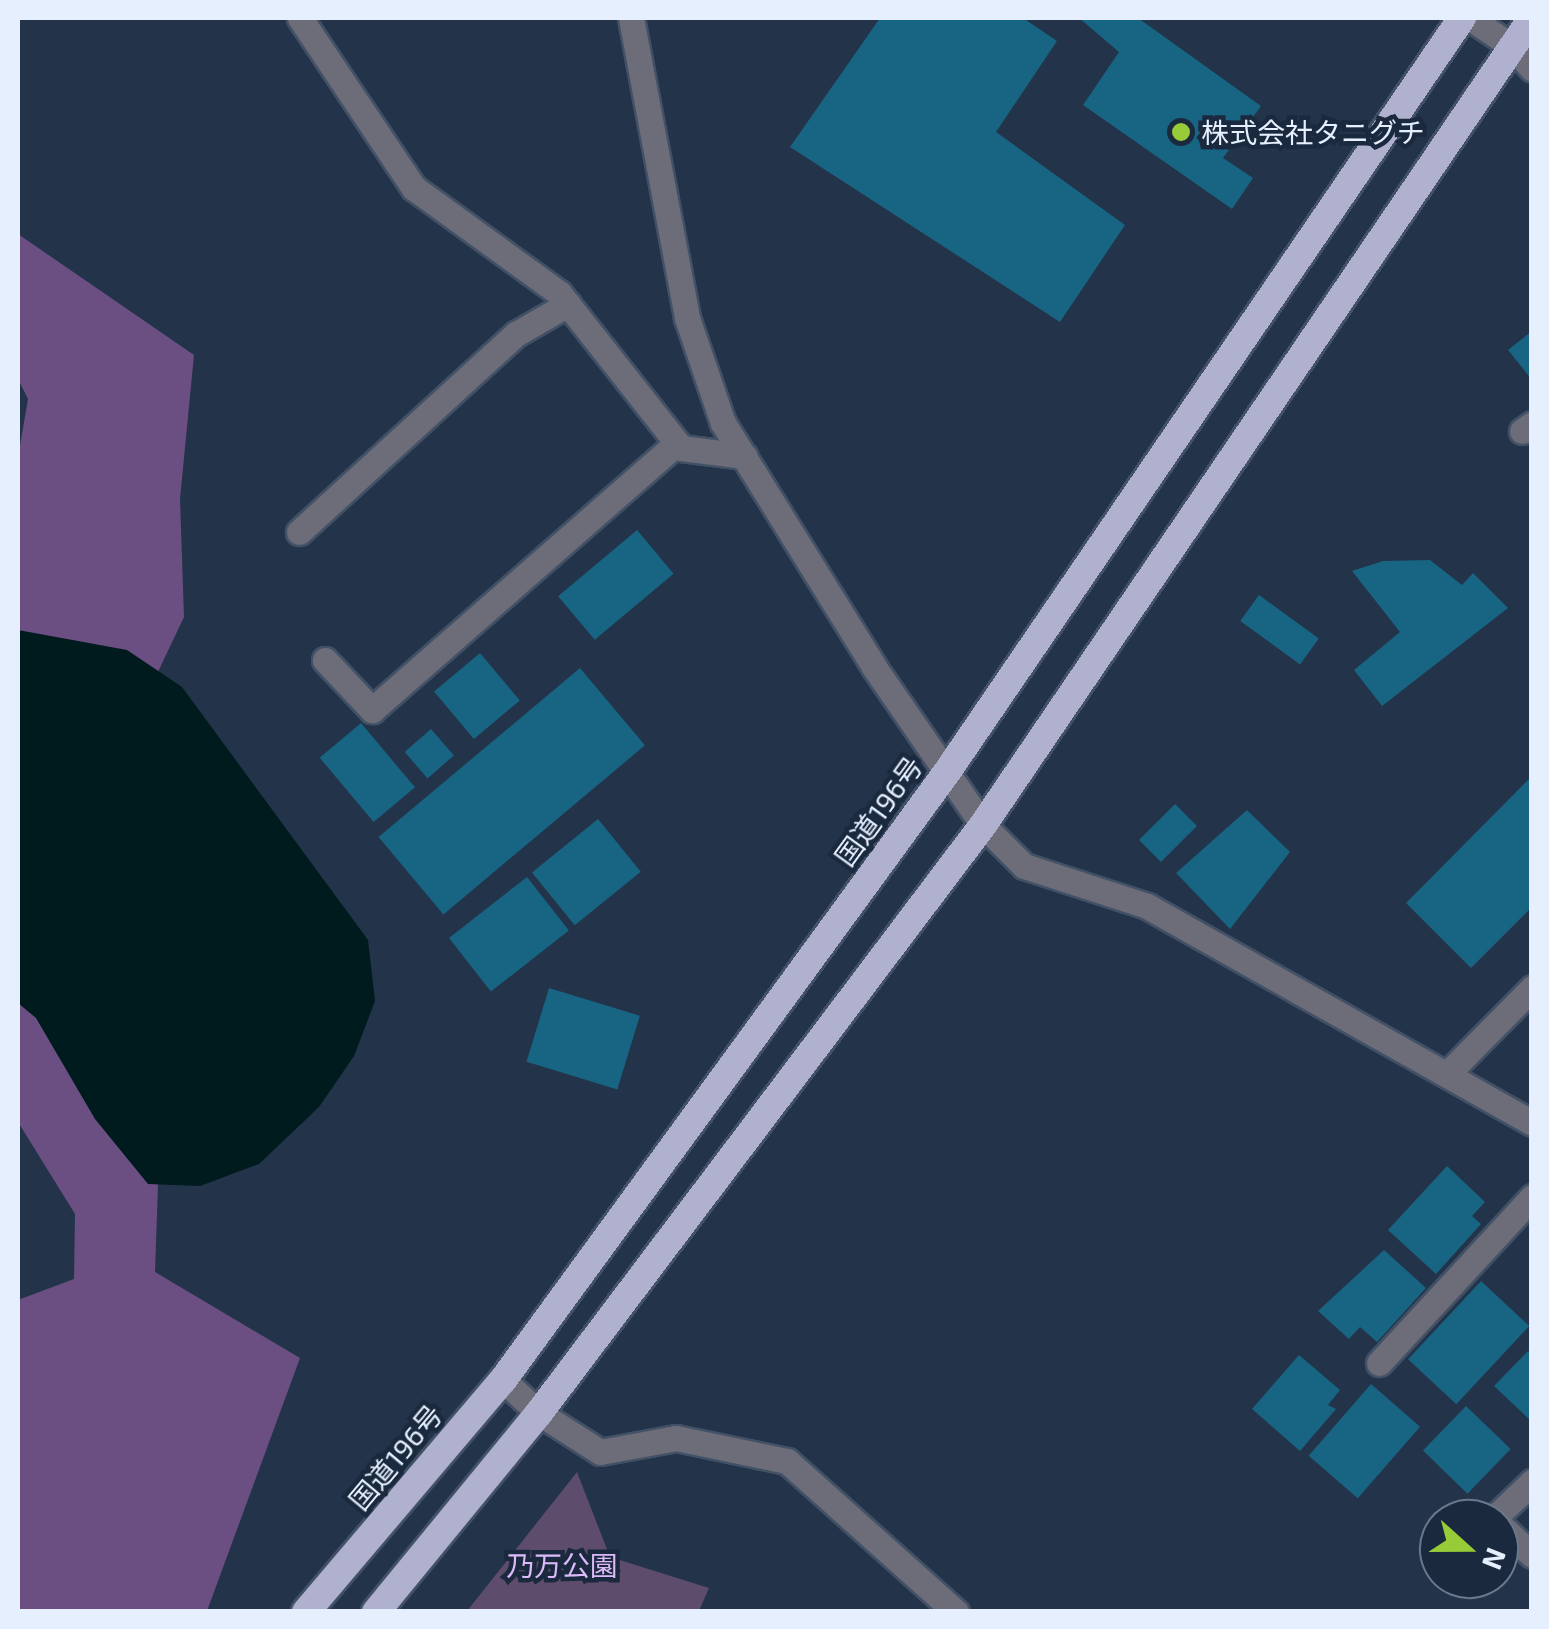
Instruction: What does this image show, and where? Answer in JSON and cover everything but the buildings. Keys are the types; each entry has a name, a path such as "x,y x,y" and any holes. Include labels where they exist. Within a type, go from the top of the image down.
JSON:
{"highway":[{"name":"国道196号","path":"306,1612 503,1380 947,772 1462,18"},
{"path":"376,1612 538,1413 983,826 1532,18"}],"street":[{"path":"300,18 414,188 568,304 677,443 744,456"},
{"path":"631,18 686,318 723,423 983,826 1024,866 1147,906 1532,1123"},
{"path":"1470,18 1513,47 1532,70"},
{"path":"299,532 516,334 568,304"},
{"path":"325,660 372,710 677,443"},
{"path":"1448,1073 1532,988"},
{"path":"1379,1363 1532,1198"},
{"path":"503,1380 538,1413 600,1452 676,1438 787,1461 956,1612"}],"green space":[{"name":"乃万公園","path":"577,1472 610,1557 709,1588 699,1611 467,1611"}],"shaded area":[{"path":"18,234 194,355 180,499 184,617 119,754 161,1097 155,1272 300,1358 207,1611 18,1611 18,1300 74,1279 75,1214 18,1122 18,457 28,399 18,379"},
{"path":"18,630 127,650 182,687 368,940 375,1001 354,1056 319,1107 259,1164 200,1186 148,1184 95,1119 36,1018 18,1003"}],"place":[{"name":"株式会社タニグチ","path":"1181,132"}]}
